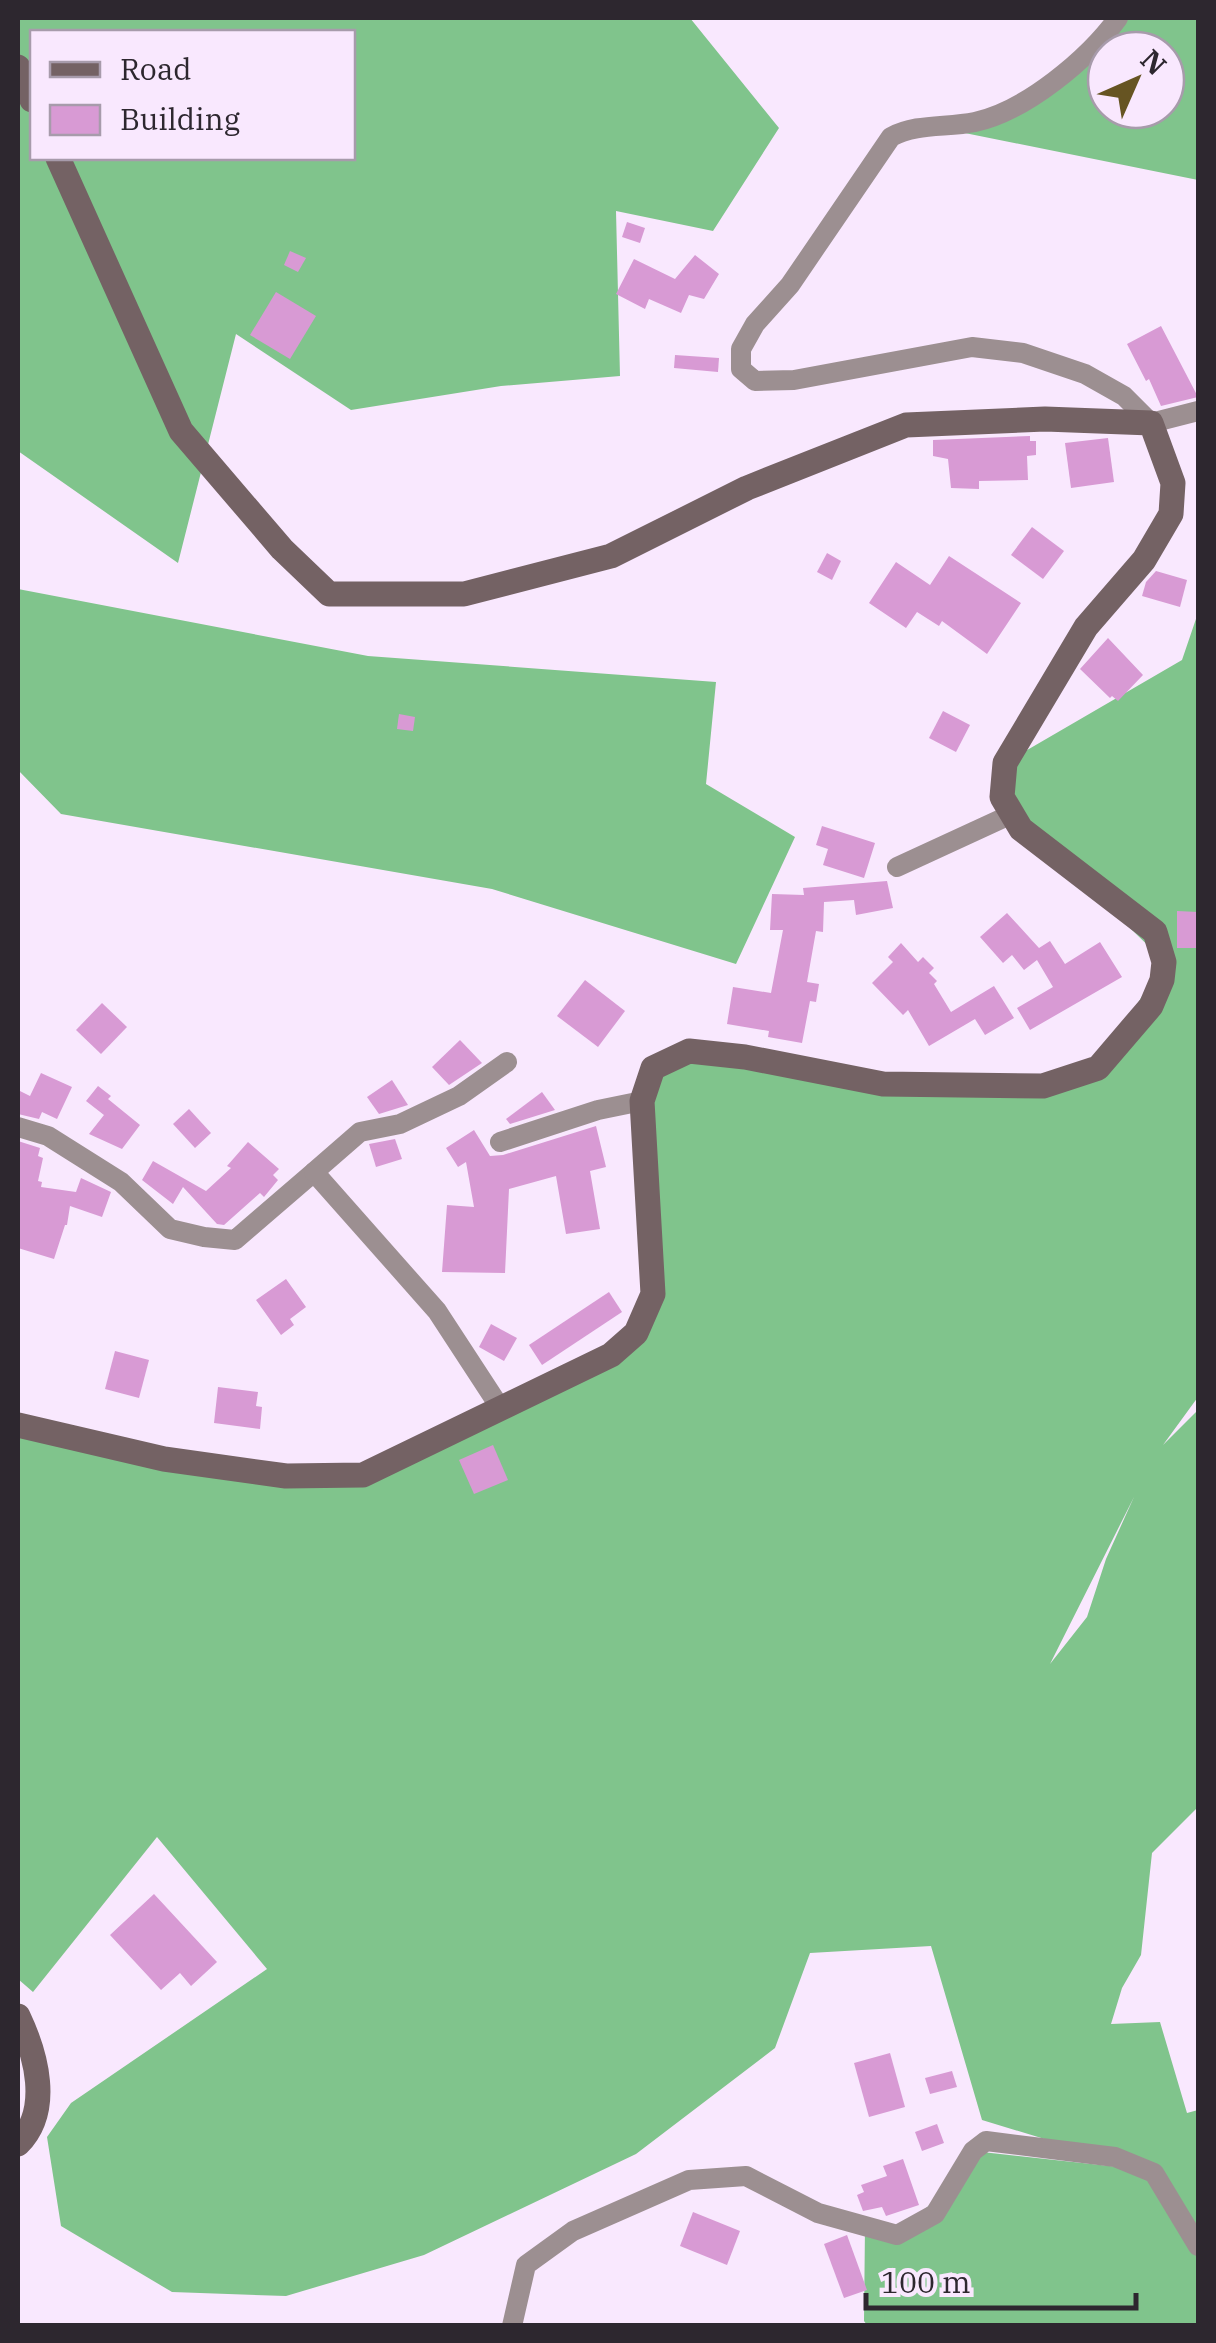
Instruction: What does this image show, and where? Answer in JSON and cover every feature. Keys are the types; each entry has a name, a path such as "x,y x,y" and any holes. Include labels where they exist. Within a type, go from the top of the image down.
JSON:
{"street":[{"path":"18,1425 164,1459 286,1476 363,1475 612,1356 636,1333 653,1294 642,1102 652,1068 689,1051 745,1057 883,1084 1044,1086 1098,1068 1151,1006 1162,980 1164,962 1155,932 1020,829 1002,796 1005,763 1086,626 1144,560 1170,514 1173,483 1151,423 1124,396 1086,374 1023,353 972,346 794,380 755,381 741,369 740,348 755,324 790,285 891,137 906,129 976,122 1014,108 1051,84 1118,18"},
{"path":"18,67 30,95"},
{"path":"59,160 181,431 282,549 329,594 464,594 611,556 747,488 906,425 1046,419 1151,423 1198,411"},
{"path":"897,867 1012,814"},
{"path":"18,1127 48,1136 121,1182 170,1228 235,1240 360,1132 400,1124 459,1096 507,1062"},
{"path":"500,1142 598,1110 642,1102"},
{"path":"314,1172 437,1311 501,1409"},
{"path":"18,2144 26,2135 38,2102 37,2072 20,2027"},
{"path":"512,2326 526,2264 573,2231 689,2180 746,2176 818,2214 897,2235 934,2214 973,2151 986,2141 1116,2158 1154,2173 1198,2246"}],"green space":[{"path":"18,18 690,18 779,128 713,231 616,211 620,376 501,386 351,410 236,334 178,563 18,451"},
{"path":"1112,18 1198,18 1198,180 930,126 976,122 1051,84 1086,46 1086,130 1186,130 1186,30 1101,30"},
{"path":"18,589 368,656 716,682 706,784 795,837 736,964 492,889 61,814 18,770"},
{"path":"1198,613 1198,1397 1163,1445 1198,1410 1198,1807 1152,1853 1141,1955 1122,1988 1111,2024 1160,2022 1187,2113 1198,2110 1198,2325 867,2325 864,2321 865,2226 897,2234 953,2184 973,2151 1146,2170 982,2120 931,1946 810,1953 775,2048 636,2154 424,2255 286,2296 172,2292 61,2226 47,2137 71,2103 267,1969 157,1837 33,1992 18,1979 18,1417 191,1463 363,1475 612,1355 653,1294 642,1101 674,1058 1008,1085 1098,1067 1164,961 1012,814 1005,763 1182,660","holes":["1134,1497 1106,1559 1087,1617 1050,1664"]}],"building":[{"path":"627,222 645,228 640,243 622,237"},
{"path":"290,251 306,258 298,272 284,265"},
{"path":"695,255 719,274 704,299 689,295 681,313 649,299 645,309 616,294 634,259 675,279"},
{"path":"276,292 316,316 290,359 250,335"},
{"path":"1161,326 1198,397 1161,406 1149,379 1146,381 1127,344"},
{"path":"675,355 719,358 718,372 674,368"},
{"path":"1030,436 1030,441 1036,441 1036,455 1027,456 1028,480 979,481 979,489 951,488 948,459 933,456 933,440"},
{"path":"1108,438 1114,482 1071,488 1065,443"},
{"path":"1032,527 1064,551 1043,579 1011,555"},
{"path":"827,553 841,561 832,580 817,572"},
{"path":"949,556 1021,603 987,654 942,621 939,626 917,612 906,628 869,603 896,562 930,585"},
{"path":"1156,571 1187,580 1180,607 1142,596 1146,582"},
{"path":"1108,638 1143,675 1118,701 1080,669"},
{"path":"943,711 970,725 956,752 929,738"},
{"path":"399,714 415,717 413,731 397,729"},
{"path":"822,826 875,843 864,878 823,865 828,849 816,845"},
{"path":"887,881 893,908 856,915 854,900 824,902 823,932 816,931 807,982 819,984 816,1002 810,1001 802,1043 768,1037 769,1031 727,1024 733,987 771,993 783,930 770,930 772,894 804,895 803,888"},
{"path":"1177,911 1198,912 1198,948 1177,948"},
{"path":"1007,913 1039,948 1050,941 1065,964 1100,942 1122,977 1030,1030 1017,1008 1053,987 1037,960 1024,970 1012,955 1003,963 980,937"},
{"path":"901,943 918,962 923,957 934,968 929,973 937,981 934,984 951,1012 994,986 1014,1018 985,1035 975,1019 929,1046 908,1010 903,1015 872,983 893,962 888,957"},
{"path":"585,980 625,1011 598,1047 557,1016"},
{"path":"102,1003 127,1027 101,1054 76,1030"},
{"path":"460,1040 482,1063 449,1085 432,1067"},
{"path":"41,1073 72,1087 57,1119 42,1112 39,1119 18,1114 18,1090 30,1096"},
{"path":"392,1080 408,1105 379,1114 367,1097"},
{"path":"98,1086 140,1125 122,1149 89,1134 104,1115 86,1101"},
{"path":"542,1092 555,1110 510,1124 506,1119"},
{"path":"189,1109 211,1133 195,1148 173,1124"},
{"path":"596,1126 606,1167 590,1171 600,1229 566,1234 556,1176 509,1189 505,1273 442,1272 447,1205 474,1207 466,1162 458,1167 446,1148 474,1130 490,1156 503,1155"},
{"path":"395,1139 402,1159 376,1167 369,1144"},
{"path":"18,1141 40,1148 41,1187 76,1192 81,1178 111,1192 102,1217 70,1206 54,1259 18,1248"},
{"path":"248,1142 279,1169 273,1175 278,1180 264,1197 260,1193 224,1225 217,1224 183,1187 173,1204 142,1180 153,1161 206,1191 231,1168 227,1166"},
{"path":"286,1279 306,1307 290,1319 294,1325 281,1335 256,1300"},
{"path":"609,1292 622,1312 542,1365 529,1345"},
{"path":"491,1324 517,1338 504,1361 479,1347"},
{"path":"115,1351 149,1360 139,1398 105,1389"},
{"path":"218,1387 258,1392 256,1406 262,1407 260,1429 214,1423"},
{"path":"493,1445 508,1480 474,1494 459,1460"},
{"path":"154,1894 217,1962 191,1986 180,1973 161,1990 110,1935"},
{"path":"890,2053 905,2107 869,2117 854,2063"},
{"path":"952,2071 957,2087 930,2094 925,2078"},
{"path":"937,2124 944,2143 922,2151 915,2132"},
{"path":"903,2159 919,2205 886,2216 882,2207 863,2211 857,2195 864,2192 861,2185 887,2176 883,2166"},
{"path":"693,2212 740,2231 727,2265 680,2246"},
{"path":"847,2235 867,2290 844,2298 824,2244"}]}
